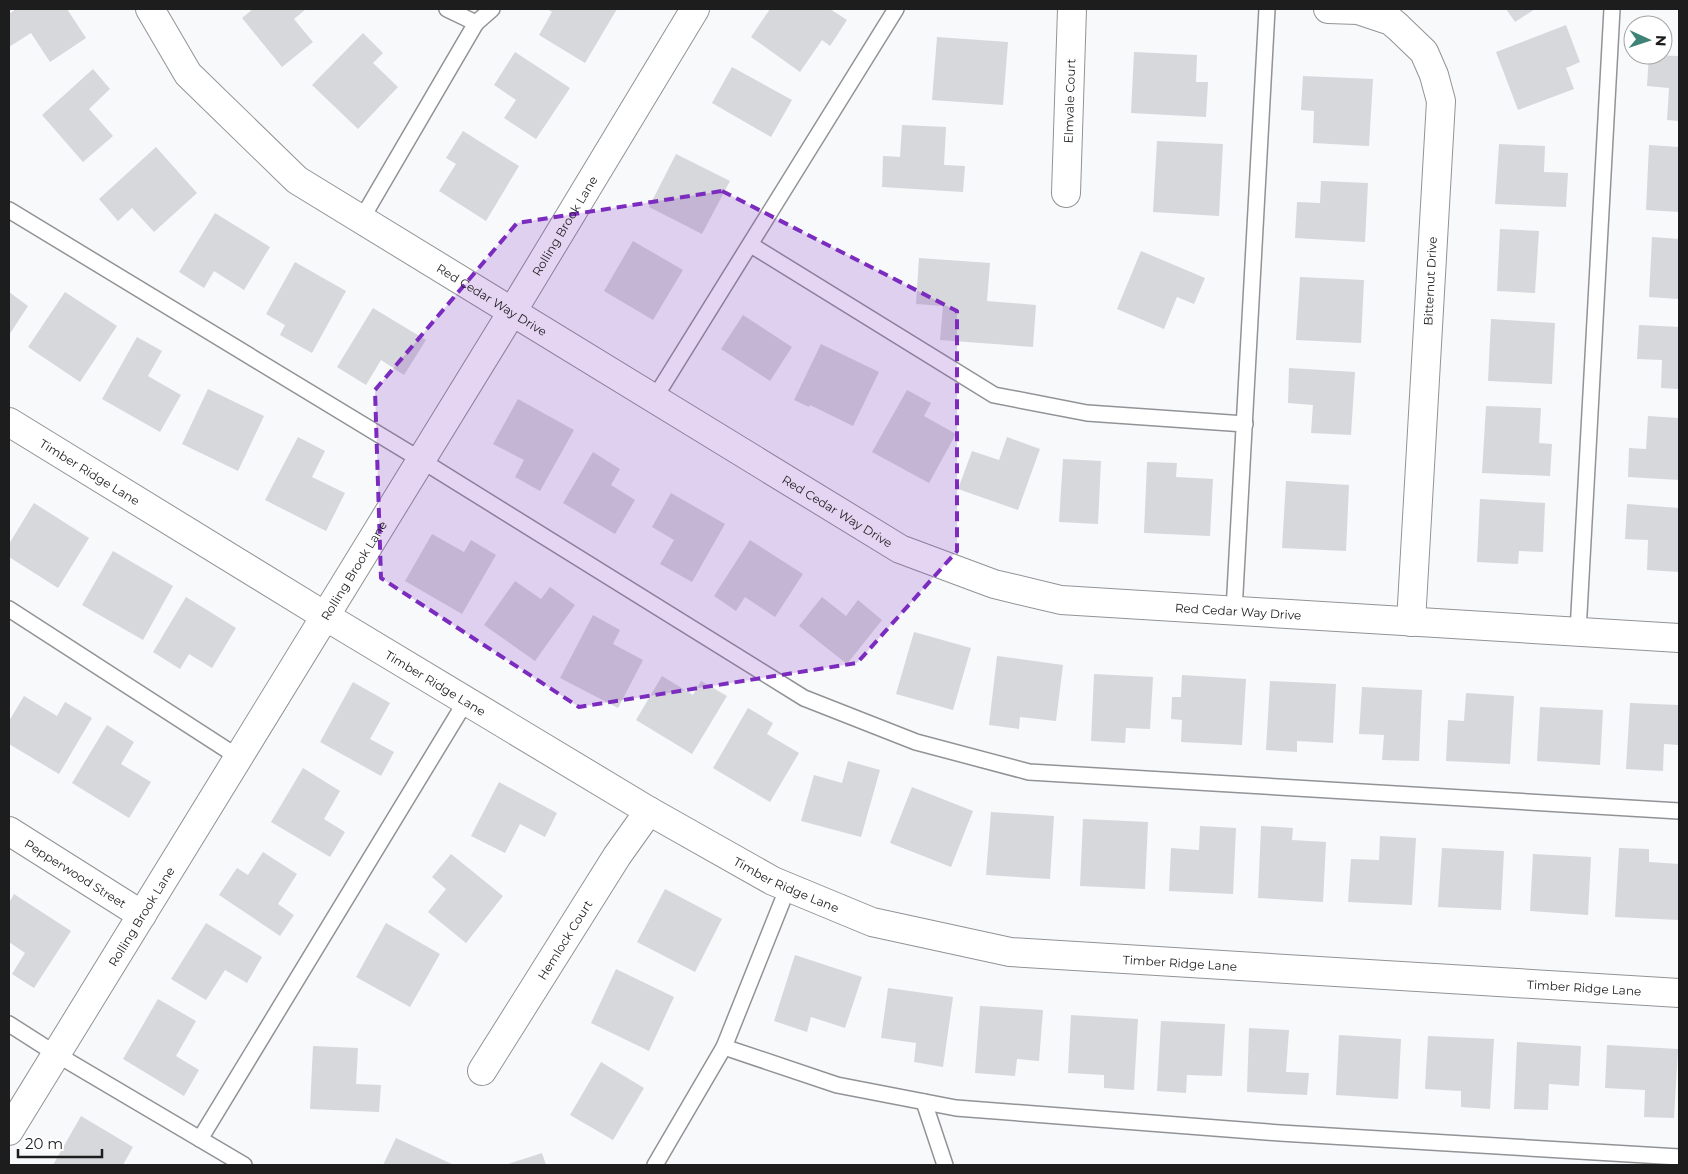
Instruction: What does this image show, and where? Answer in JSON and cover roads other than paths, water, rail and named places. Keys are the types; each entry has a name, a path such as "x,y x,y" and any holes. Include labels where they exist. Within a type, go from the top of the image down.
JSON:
{"street":[{"name":"Red Cedar Way Drive","path":"150,9 188,74 297,180 900,549 994,584 1061,600 1679,638"},
{"name":"Rolling Brook Lane","path":"9,1132 512,312 695,9"},
{"name":"Elmvale Court","path":"1066,193 1072,9"},
{"name":"Bitternut Drive","path":"1328,9 1358,10 1391,22 1398,27 1424,52 1434,75 1441,101 1410,622"},
{"name":"Timber Ridge Lane","path":"9,422 325,616 649,811 773,881 872,922 1010,952 1679,993"},
{"name":"Hemlock Court","path":"482,1071 617,856 649,811"},
{"name":"Pepperwood Street","path":"9,831 142,915"}],"lane":[{"path":"447,9 476,23"},
{"path":"361,220 476,23 492,9"},
{"path":"654,399 896,9"},
{"path":"1234,611 1267,9"},
{"path":"1578,632 1612,9"},
{"path":"9,210 421,460 804,698 916,742 1029,772 1679,811"},
{"path":"751,245 994,395 1087,413 1245,424"},
{"path":"9,609 238,757"},
{"path":"200,1139 466,701"},
{"path":"655,1165 724,1047 788,887"},
{"path":"9,1024 56,1054 244,1165"},
{"path":"724,1047 837,1085 956,1108 1261,1132 1679,1157"},
{"path":"924,1102 945,1165"}]}
